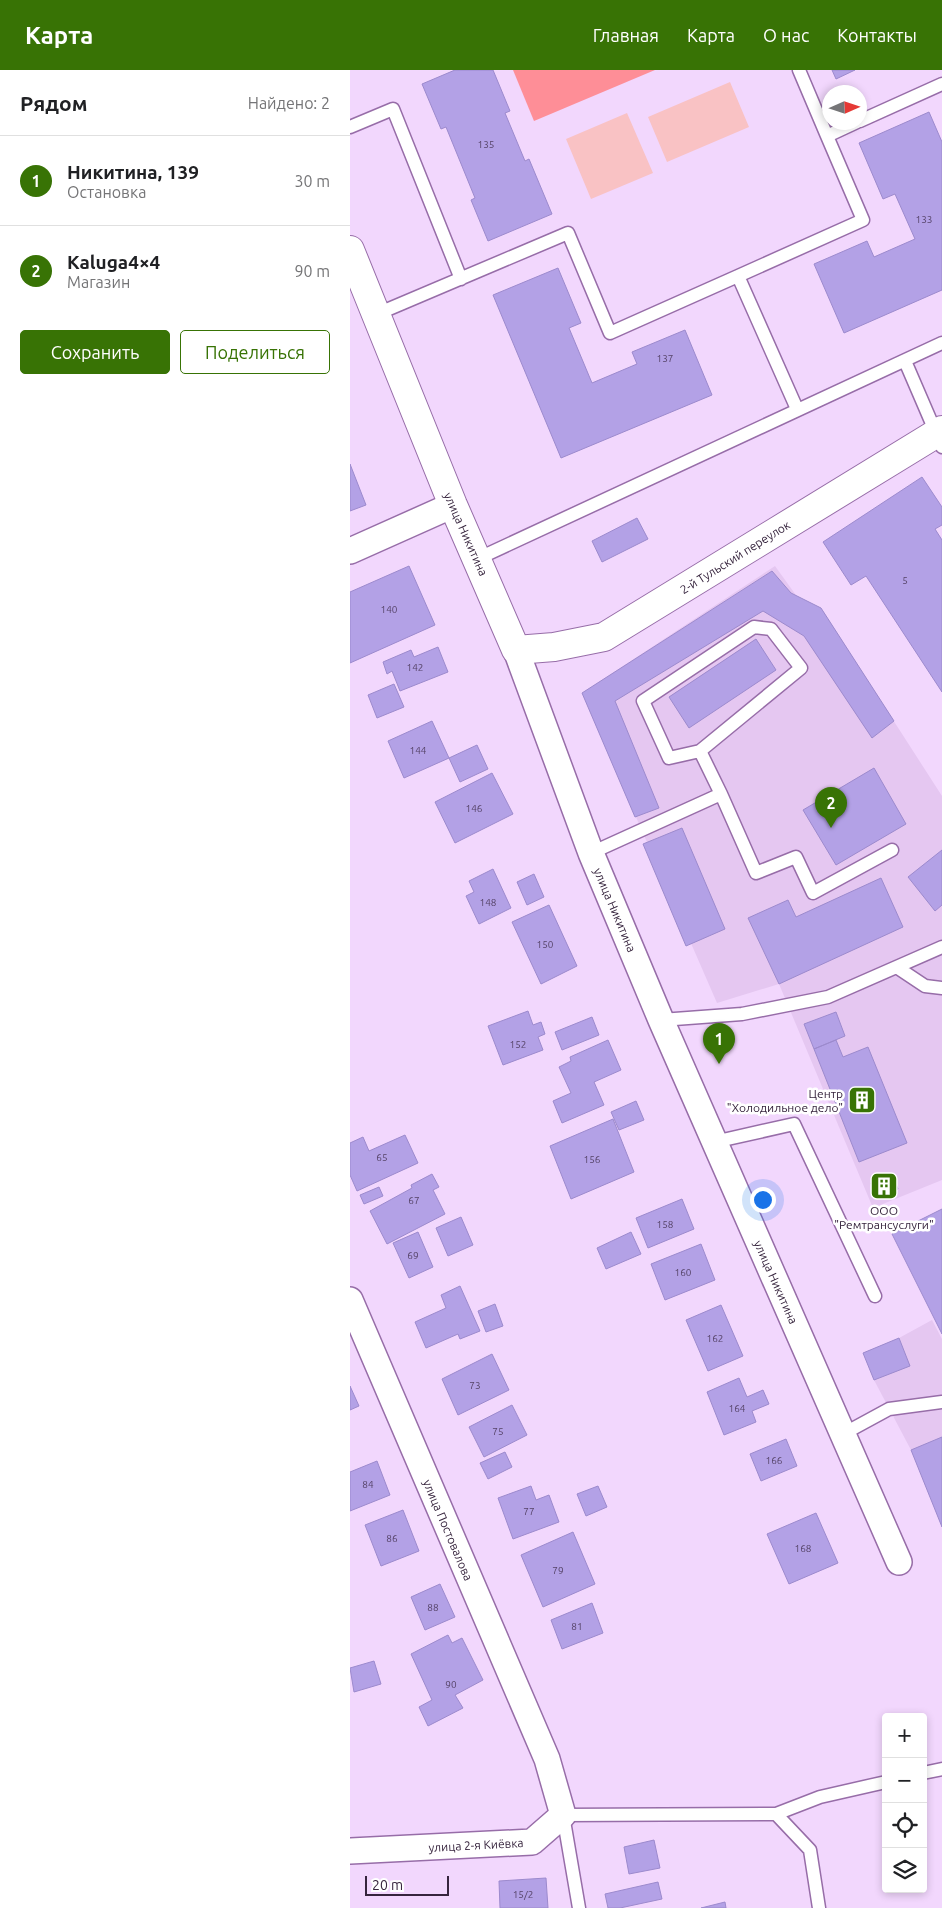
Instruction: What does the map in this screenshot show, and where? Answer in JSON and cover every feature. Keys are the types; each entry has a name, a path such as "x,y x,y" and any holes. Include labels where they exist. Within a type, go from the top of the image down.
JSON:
{"street":[{"name":"улица Никитина","path":"350,250 453,505 516,650 592,853 661,1020 899,1562"},
{"name":"2-й Тульский переулок","path":"516,650 554,647 604,637 940,437"},
{"path":"350,551 453,505"},
{"name":"улица Постовалова","path":"350,1300 547,1759 563,1815"},
{"name":"улица 2-я Киёвка","path":"350,1851 532,1842 563,1815"}],"lane":[{"path":"377,314 568,233 610,333 863,220 799,70"},
{"path":"867,118 942,84"},
{"path":"350,126 393,108 461,279"},
{"path":"827,136 840,130"},
{"path":"738,276 797,409"},
{"path":"477,559 942,343"},
{"path":"905,360 940,437"},
{"path":"754,627 771,629 801,668 700,751 669,758 643,701 754,627"},
{"path":"700,751 756,873 796,857 814,893 892,850"},
{"path":"592,853 721,794"},
{"path":"661,1020 742,1014 828,998 942,947"},
{"path":"898,968 926,986 942,988"},
{"path":"714,1142 794,1124 875,1296"},
{"path":"843,1434 889,1409 942,1402"},
{"path":"927,1772 942,1769"},
{"path":"579,1908 563,1815 776,1814 820,1798 882,1783"},
{"path":"776,1814 810,1850 819,1908"}],"shaded area":[{"path":"513,70 655,70 534,121"},
{"path":"730,82 749,127 667,162 648,117"},
{"path":"627,113 653,173 591,199 566,139"},
{"path":"775,566 798,598 821,608 942,796 942,1180 873,1208 779,984 717,1003 582,693"},
{"path":"932,1320 942,1339 942,1527 911,1450 874,1380 863,1353 899,1338"}],"building":[{"path":"455,70 493,70 510,111 505,113 525,161 529,159 552,214 488,241 471,200 475,198 446,127 441,129 422,84"},
{"path":"832,70 855,70 836,79"},
{"path":"929,112 942,142 942,290 844,333 814,264 867,241 874,257 915,239 895,194 883,199 859,143"},
{"path":"558,268 581,323 569,328 592,383 637,364 632,352 685,330 712,395 561,458 493,295"},
{"path":"350,464 366,505 350,511"},
{"path":"922,477 942,507 942,525 935,529 942,540 942,692 866,576 851,585 823,542"},
{"path":"637,518 648,539 602,562 592,541"},
{"path":"409,566 435,625 350,663 350,592"},
{"path":"772,571 791,593 821,608 894,721 872,738 804,636 763,611 615,701 659,808 635,817 582,693"},
{"path":"756,639 776,670 689,728 669,697"},
{"path":"438,647 448,672 400,691 392,671 387,674 383,662 411,650 414,657"},
{"path":"394,684 404,707 377,718 368,695"},
{"path":"432,721 449,758 404,778 388,741"},
{"path":"477,745 488,769 460,782 449,758"},
{"path":"874,768 906,824 836,865 803,810"},
{"path":"492,773 513,814 455,843 435,802"},
{"path":"682,828 725,929 686,946 643,844"},
{"path":"942,850 942,905 935,911 908,877"},
{"path":"493,869 511,908 479,924 466,896 474,892 469,881"},
{"path":"534,874 544,897 527,905 517,882"},
{"path":"881,878 903,927 779,984 748,918 788,900 796,917"},
{"path":"549,905 577,966 541,984 512,922"},
{"path":"528,1011 533,1025 541,1022 545,1034 538,1037 543,1050 503,1065 488,1026"},
{"path":"836,1012 845,1036 814,1049 804,1024"},
{"path":"592,1017 599,1035 562,1050 555,1032"},
{"path":"608,1040 621,1070 594,1082 604,1105 562,1123 553,1101 571,1093 559,1067 571,1061 570,1057"},
{"name":"Центр \"Холодильное дело\"","path":"836,1040 843,1057 868,1047 907,1143 859,1162 814,1049"},
{"path":"636,1101 644,1120 619,1130 611,1112"},
{"path":"613,1119 634,1172 571,1199 550,1146"},
{"path":"405,1135 418,1163 357,1191 350,1175 350,1143 363,1137 369,1151"},
{"path":"432,1174 439,1187 433,1190 445,1214 387,1244 370,1211 412,1188 411,1185"},
{"name":"ООО \"Ремтрансуслуги\"","path":"892,1174 898,1189 876,1197 871,1183"},
{"path":"379,1187 383,1196 364,1204 360,1195"},
{"path":"682,1199 694,1229 648,1248 636,1218"},
{"path":"942,1209 942,1334 892,1234"},
{"path":"461,1217 473,1245 448,1256 436,1228"},
{"path":"418,1232 433,1267 409,1278 393,1243"},
{"path":"631,1232 641,1254 606,1269 597,1248"},
{"path":"701,1244 715,1280 665,1300 651,1264"},
{"path":"460,1286 480,1331 460,1339 458,1334 426,1348 415,1322 446,1308 441,1295"},
{"path":"495,1304 503,1326 486,1332 478,1311"},
{"path":"721,1305 743,1356 708,1371 686,1320"},
{"path":"899,1338 910,1366 874,1380 863,1353"},
{"path":"492,1354 509,1390 458,1415 442,1379"},
{"path":"739,1378 747,1397 763,1390 769,1404 752,1411 756,1422 724,1435 707,1392"},
{"path":"350,1386 359,1406 350,1410"},
{"path":"512,1405 527,1435 484,1457 469,1427"},
{"path":"942,1437 942,1527 911,1450"},
{"path":"786,1439 797,1466 761,1481 750,1454"},
{"path":"505,1452 512,1467 488,1479 480,1463"},
{"path":"377,1461 390,1495 350,1511 350,1472"},
{"path":"531,1486 536,1500 549,1495 559,1522 513,1539 498,1498"},
{"path":"598,1486 607,1507 586,1516 577,1494"},
{"path":"403,1510 419,1551 381,1566 365,1525"},
{"path":"816,1513 838,1563 789,1584 767,1534"},
{"path":"573,1532 595,1584 543,1607 521,1555"},
{"path":"440,1584 455,1617 425,1630 411,1597"},
{"path":"592,1603 603,1633 562,1649 551,1620"},
{"path":"448,1635 452,1643 462,1638 483,1680 455,1695 463,1708 428,1726 419,1707 432,1700 411,1654"},
{"path":"374,1661 381,1684 354,1692 350,1668"},
{"path":"654,1840 660,1868 629,1874 624,1847"},
{"path":"546,1878 548,1908 500,1908 499,1881"},
{"path":"658,1882 662,1899 620,1908 608,1908 605,1894"},
{"path":"725,1902 726,1908 701,1908"}],"place":[{"name":"Kaluga4×4","path":"831,828"},
{"name":"Никитина, 139","path":"719,1064"},
{"name":"Центр \"Холодильное дело\"","path":"862,1100"},
{"name":"ООО \"Ремтрансуслуги\"","path":"884,1186"}]}
